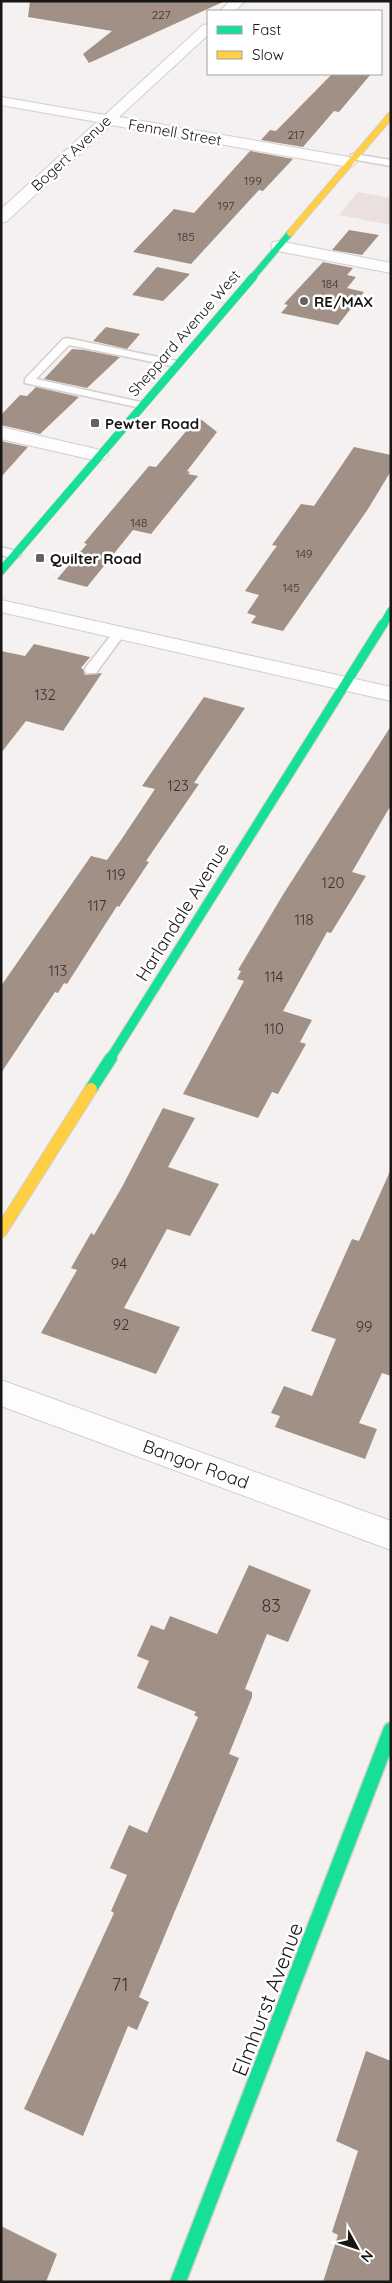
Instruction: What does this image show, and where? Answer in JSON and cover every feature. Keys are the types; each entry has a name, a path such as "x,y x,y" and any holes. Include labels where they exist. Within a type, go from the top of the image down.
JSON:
{"main road":[{"name":"Sheppard Avenue West","path":"1,571 98,455 391,115"},
{"name":"Harlandale Avenue","path":"1,1230 348,683 391,611"},
{"name":"Elmhurst Avenue","path":"178,2282 391,1730"}],"street":[{"path":"228,10 238,1"},
{"name":"Bogert Avenue","path":"1,218 207,29"},
{"name":"Fennell Street","path":"1,101 107,121 353,157"},
{"path":"279,246 391,268"},
{"path":"1,433 98,455"},
{"path":"1,606 391,694"},
{"name":"Bangor Road","path":"1,1393 391,1536"}],"lane":[{"path":"353,157 391,158"},
{"path":"353,157 391,163"},
{"path":"141,405 29,381 67,341 176,364"},
{"path":"1,551 15,554"},
{"path":"91,670 120,632"}],"shaded area":[{"path":"358,192 391,198 391,225 339,215"}],"building":[{"path":"30,1 225,1 89,63 83,54 112,31 28,17"},
{"path":"331,75 370,75 339,112 334,111 303,147 261,140 270,130 276,131"},
{"path":"250,151 293,159 263,191 259,190 191,264 133,252 174,209 194,213"},
{"path":"349,230 379,235 362,255 332,250"},
{"path":"323,262 353,268 347,275 356,277 347,288 364,292 338,325 281,313 288,305 284,304"},
{"path":"157,267 190,274 163,301 132,295"},
{"path":"106,327 140,334 127,349 93,341"},
{"path":"72,349 120,357 87,388 44,379"},
{"path":"36,387 79,397 40,434 1,425 1,415 20,395 27,396"},
{"path":"198,417 217,432 187,471 190,472 188,474 198,476 151,534 133,530 87,587 57,579 87,544 84,543 149,466 156,467"},
{"path":"1,441 28,447 1,477"},
{"path":"354,447 391,455 391,471 368,509 283,631 251,623 256,616 247,613 259,595 245,591 277,546 272,545 301,504 314,506"},
{"path":"34,644 90,657 81,668 85,675 102,673 63,731 26,721 1,753 1,651 25,656"},
{"path":"204,697 245,708 194,783 199,784 146,861 149,862 119,907 117,906 67,984 64,983 58,993 55,992 1,1073 1,986 91,856 107,860 155,789 142,786"},
{"path":"391,726 391,805 352,872 366,876 331,933 327,932 283,1011 312,1020 300,1042 306,1044 278,1094 272,1092 258,1118 183,1094 244,981 237,979 241,971 238,970 284,893"},
{"path":"163,1108 195,1118 168,1167 219,1184 190,1236 167,1229 124,1308 180,1327 156,1374 41,1333 77,1270 71,1268 91,1233 94,1235 122,1187"},
{"path":"391,1169 391,1376 382,1373 359,1423 377,1429 365,1459 275,1427 280,1416 271,1413 284,1386 312,1396 336,1339 311,1331 352,1239 359,1241"},
{"path":"249,1565 311,1590 288,1642 267,1634 245,1689 252,1692 252,1697 229,1754 239,1758 139,1997 149,2002 137,2030 128,2026 83,2136 24,2109 114,1913 111,1911 127,1875 110,1868 129,1825 147,1833 198,1717 194,1715 196,1712 137,1688 149,1661 137,1656 151,1625 164,1630 170,1616 217,1634"},
{"path":"366,2051 391,2061 391,2282 323,2282 338,2235 332,2232 358,2151 336,2141"},
{"path":"1,2226 57,2254 46,2282 1,2282"}],"traffic: fast":[{"path":"1,571 290,233"},
{"path":"91,1089 339,697 391,611"},
{"path":"178,2282 391,1730"}],"traffic: slow":[{"path":"290,233 391,115"},
{"path":"1,1231 91,1089"}],"place":[{"name":"RE/MAX","path":"304,301"},
{"name":"Pewter Road","path":"95,423"},
{"name":"Quilter Road","path":"40,558"}]}
